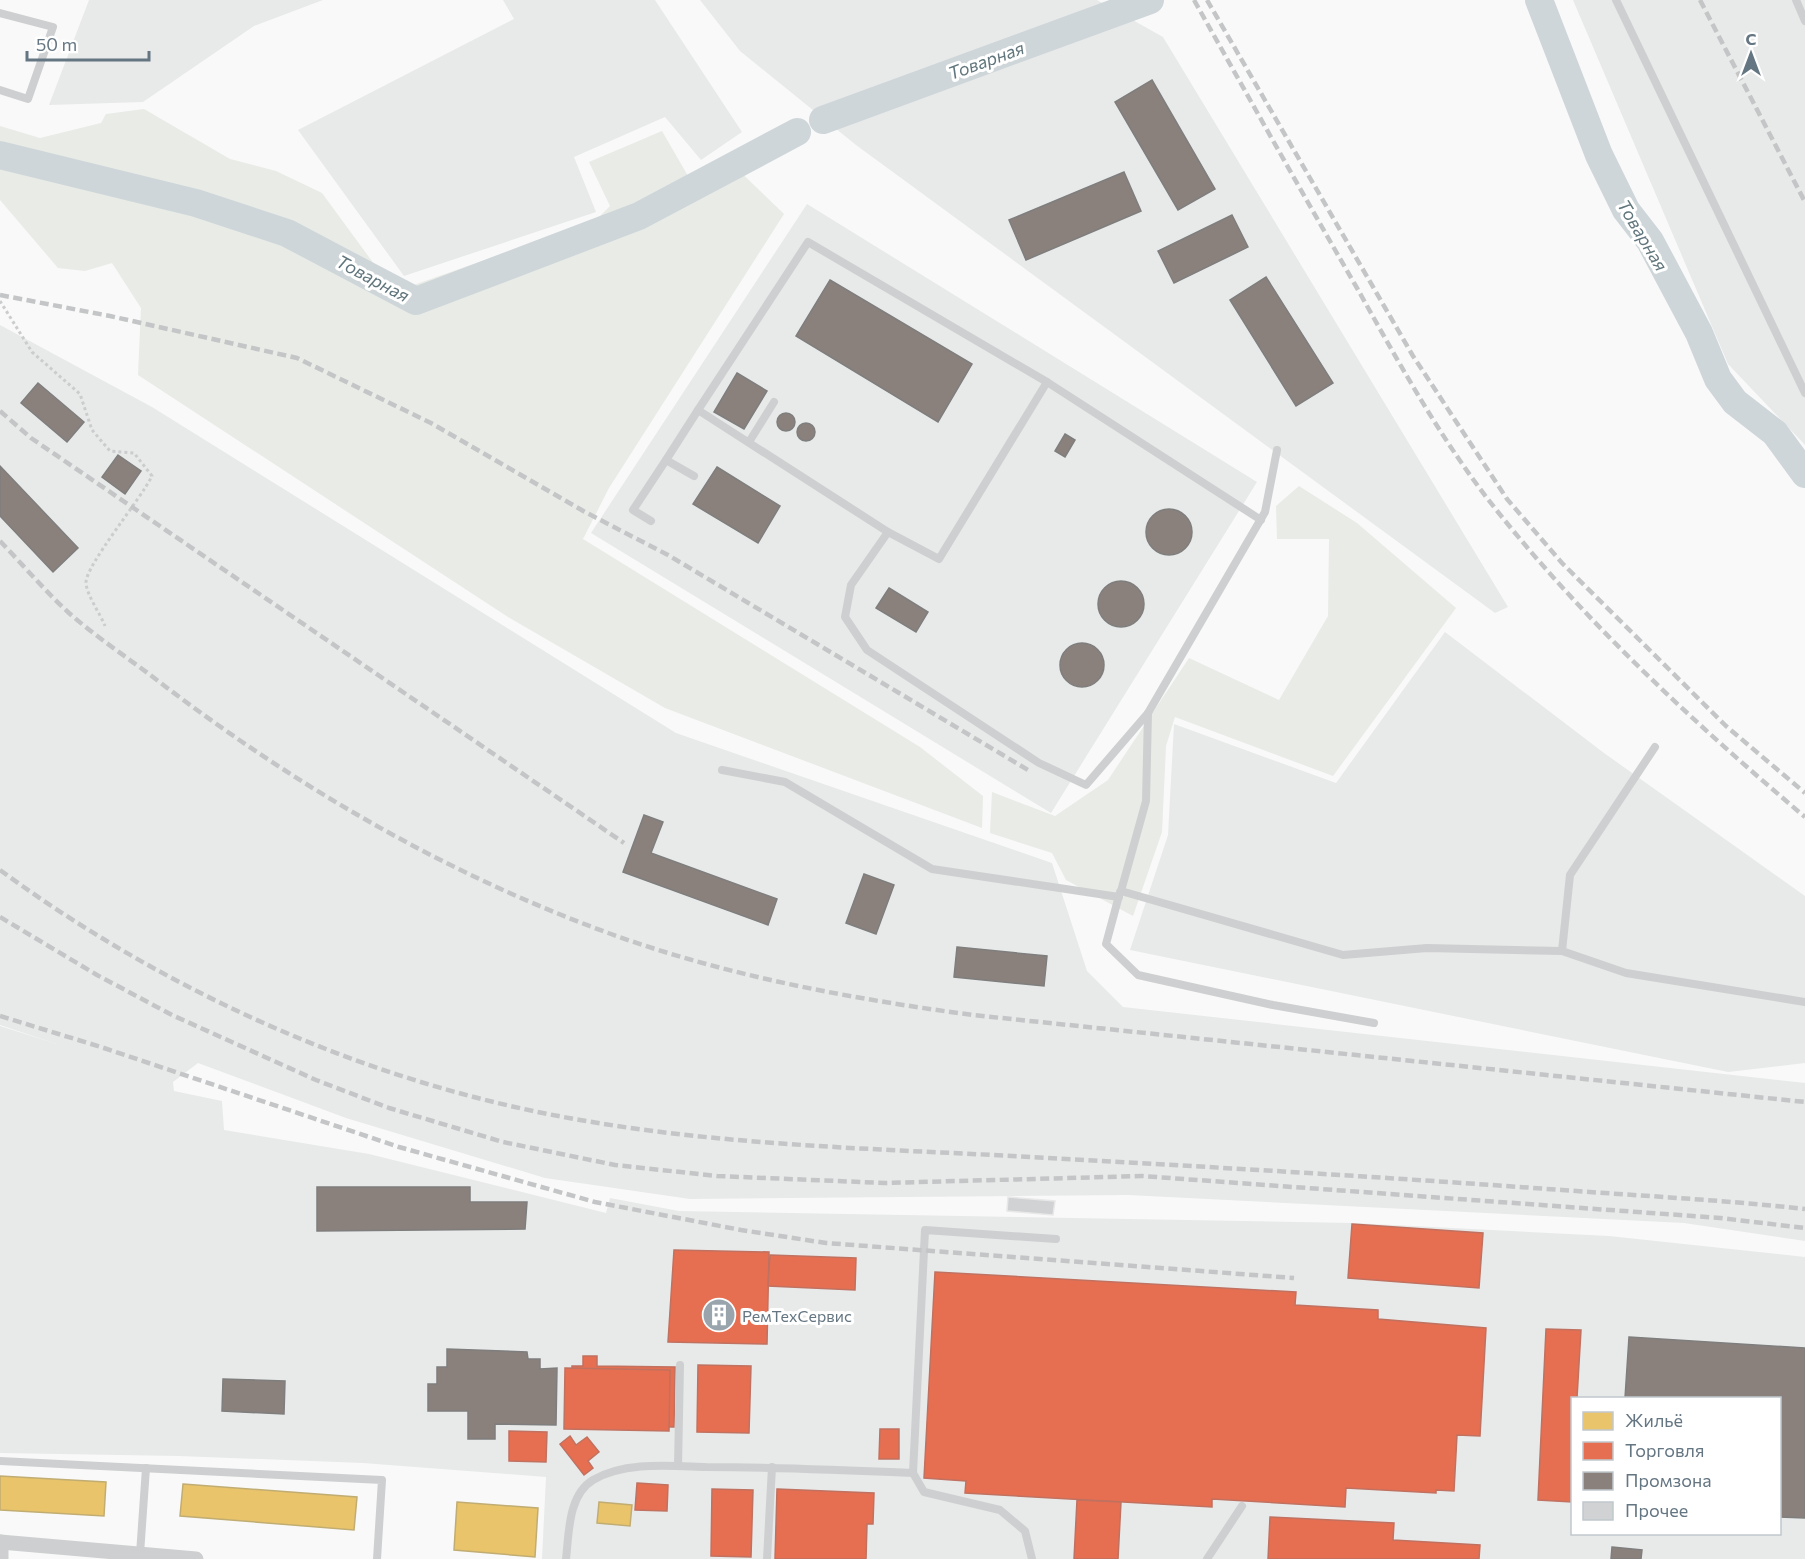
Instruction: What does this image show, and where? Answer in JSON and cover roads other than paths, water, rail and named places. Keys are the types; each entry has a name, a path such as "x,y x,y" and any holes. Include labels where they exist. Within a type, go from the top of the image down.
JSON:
{"street":[{"path":"1,1559 0,1542 196,1559"}],"lane":[{"path":"1616,0 1805,393"},
{"path":"1796,0 1805,21"},
{"path":"0,13 53,27 28,99 0,90"},
{"path":"651,521 633,510 808,242 1047,382 1261,520"},
{"path":"698,410 888,532 939,560 1047,382"},
{"path":"748,442 774,402"},
{"path":"888,532 850,585 845,617 867,650 1039,763 1086,785 1148,712 1261,520 1265,512 1276,450"},
{"path":"666,460 694,476"},
{"path":"1148,712 1146,801 1106,944 1138,975 1273,1005 1374,1023"},
{"path":"1562,951 1570,875 1655,747"},
{"path":"722,770 785,782 932,869 1120,894 1343,955 1427,948 1562,951 1626,973 1805,1002"},
{"path":"1032,1559 1025,1531 1000,1510 924,1492 913,1473 925,1230 1056,1239"},
{"path":"678,1467 680,1365"},
{"path":"0,1461 382,1480 377,1559"},
{"path":"566,1559 570,1522 578,1494 593,1480 624,1469 772,1467 913,1473"},
{"path":"766,1559 772,1467"},
{"path":"140,1554 146,1468"},
{"path":"1207,1559 1242,1506"}],"waterway":[{"name":"Товарная","path":"823,120 1150,0"},
{"name":"Товарная","path":"1539,0 1599,155 1626,210 1650,241 1699,333 1718,379 1735,402 1775,433 1805,474"},
{"name":"Товарная","path":"0,155 196,203 287,233 416,301 639,216 797,132"}],"railway":[{"path":"1194,0 1405,373 1438,428 1494,507 1565,591 1642,670 1722,745 1805,817"},
{"path":"1207,0 1413,356 1507,499 1562,563 1726,726 1805,793"},
{"path":"1700,0 1805,202"},
{"path":"0,295 110,316 297,358 431,423 585,512 668,555 1028,770"},
{"path":"0,411 31,438 624,843"},
{"path":"0,541 51,596 88,629 202,714 313,788 428,854 488,883 549,910 655,949 790,984 882,1002 973,1015 1805,1102"},
{"path":"0,870 65,915 133,957 204,995 276,1028 350,1058 425,1083 502,1104 580,1120 761,1142 1376,1177 1805,1209"},
{"path":"0,917 97,975 172,1015 316,1080 389,1108 503,1142 615,1165 717,1176 885,1183 1142,1176 1720,1218 1805,1228"},
{"path":"0,1016 101,1047 399,1147 595,1202 741,1230 826,1243 1294,1278"}],"place":[{"name":"РемТехСервис","path":"719,1315"}]}
